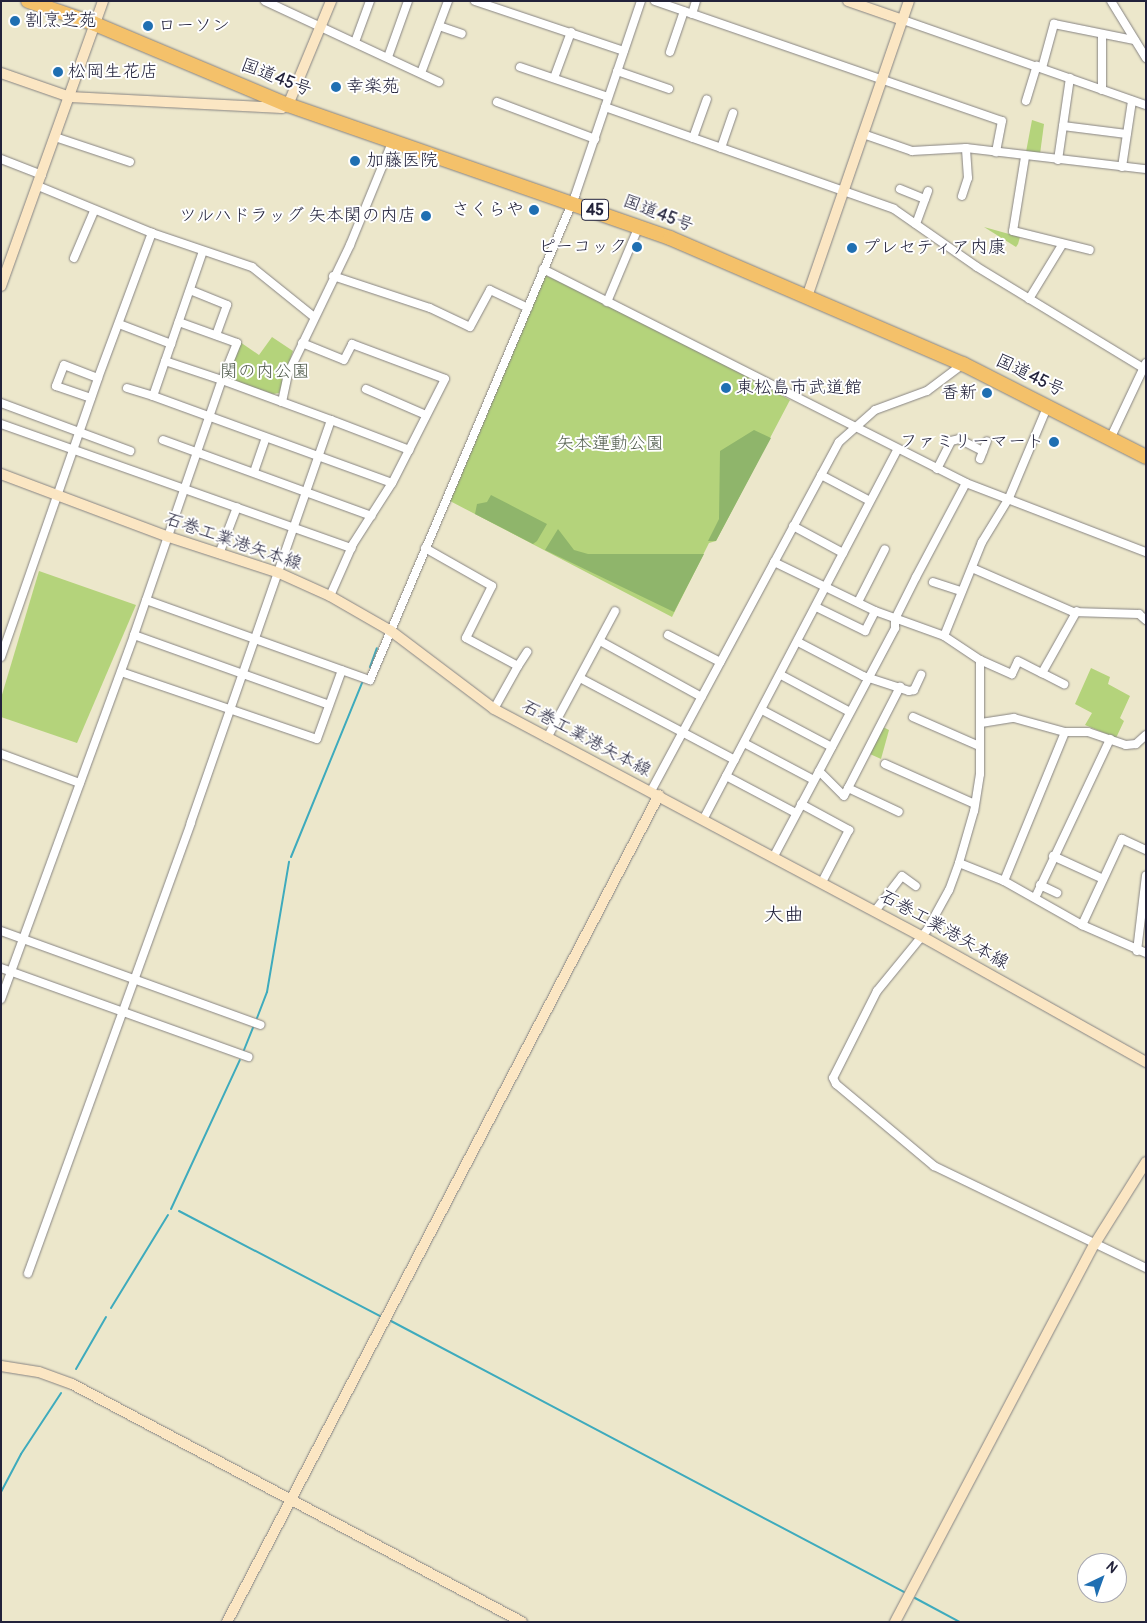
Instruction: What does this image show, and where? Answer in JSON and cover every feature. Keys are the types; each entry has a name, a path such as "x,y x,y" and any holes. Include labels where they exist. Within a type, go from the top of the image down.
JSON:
{"highway":[{"name":"国道45号","path":"28,1 95,24 288,105 639,226 963,364 1048,405 1146,457"}],"street":[{"path":"1,286 70,97 102,1"},
{"path":"265,1 439,82"},
{"path":"1,73 70,97 282,108 288,105 331,1"},
{"path":"355,42 370,1"},
{"path":"388,57 408,1"},
{"path":"421,73 448,1"},
{"path":"475,1 624,51"},
{"path":"146,600 370,680 572,202 641,1"},
{"path":"656,1 882,81 1002,121 996,152"},
{"path":"670,52 688,13 696,1"},
{"path":"848,1 1146,105"},
{"path":"807,297 909,1"},
{"path":"1111,1 1146,58"},
{"path":"1026,101 1040,67 1054,24 1134,40"},
{"path":"439,26 462,34"},
{"path":"554,78 571,32"},
{"path":"1102,34 1102,90"},
{"path":"520,67 608,97"},
{"path":"618,71 669,89"},
{"path":"1058,160 1070,78"},
{"path":"693,138 707,100"},
{"path":"1122,167 1132,101"},
{"path":"496,102 595,139"},
{"path":"605,107 886,205 1029,300 1144,366 1110,438"},
{"path":"721,148 733,113"},
{"path":"1063,126 1127,134"},
{"path":"863,134 912,151 966,148 1146,169"},
{"path":"55,137 130,162"},
{"path":"282,402 288,374 350,245 393,140"},
{"path":"962,196 968,178 966,148"},
{"path":"1025,156 1013,231 1062,245 1090,250"},
{"path":"1,159 42,175"},
{"path":"38,186 94,211 152,233 252,267 314,317"},
{"path":"900,188 926,195 916,224"},
{"path":"74,258 94,211"},
{"path":"607,302 639,226"},
{"path":"1,657 56,505 56,496 81,431 98,378 152,233"},
{"path":"1029,300 1062,245"},
{"path":"153,396 203,251"},
{"path":"543,269 966,484 1009,498 1146,552"},
{"path":"334,276 430,308 470,327 490,290 528,308"},
{"path":"190,290 227,305 216,335"},
{"path":"1,999 134,636 208,417 237,343 180,322"},
{"path":"119,324 171,344"},
{"path":"302,343 344,360 352,344 444,379 392,483 352,548 330,596"},
{"path":"165,361 222,380 409,450"},
{"path":"227,1622 655,793 682,733 821,475 829,456 853,428 876,410 927,392 963,364"},
{"path":"91,398 56,386 64,365 98,378"},
{"path":"127,388 392,483"},
{"path":"366,389 426,415"},
{"path":"1,403 81,431 130,451"},
{"path":"944,636 988,530 1009,498 1048,405"},
{"path":"28,1273 279,573 331,420"},
{"path":"1,424 352,548"},
{"path":"254,472 266,438"},
{"path":"937,470 951,441 959,439 983,450"},
{"path":"163,440 372,516"},
{"path":"980,459 988,441"},
{"path":"704,818 781,675 897,450"},
{"name":"石巻工業港矢本線","path":"1,474 169,537 279,573 330,596 392,631 494,709 704,818 923,936 1146,1062"},
{"path":"821,475 870,501"},
{"path":"774,856 895,628 895,619 966,484"},
{"path":"219,554 237,506"},
{"path":"793,526 843,553"},
{"path":"425,548 492,586 466,638 518,666"},
{"path":"858,602 886,549"},
{"path":"774,562 875,611 944,636 980,660 1012,674 1018,661 1064,684"},
{"path":"972,568 1077,612 1138,614 1146,620"},
{"path":"933,582 962,591"},
{"path":"816,606 865,631 875,611"},
{"path":"547,738 615,611"},
{"path":"1042,673 1077,612"},
{"path":"668,635 720,662"},
{"path":"134,636 329,705"},
{"path":"600,641 702,697"},
{"path":"798,642 869,677 900,688 914,690 921,675"},
{"path":"494,709 526,652"},
{"path":"980,660 981,723 975,804 959,863 949,890 923,936 877,991 833,1078 836,1084 934,1166 1094,1245 1146,1268"},
{"path":"120,672 317,739 342,670"},
{"path":"781,675 850,712"},
{"path":"580,678 735,760"},
{"path":"819,771 844,796 900,688"},
{"path":"762,710 832,747"},
{"path":"913,717 979,746"},
{"path":"981,723 1014,718 1065,732 1088,732 1136,744 1146,735"},
{"path":"1004,881 1065,732"},
{"path":"1035,898 1053,856 1110,739"},
{"path":"744,743 814,780"},
{"path":"1,754 80,783"},
{"path":"885,764 975,804"},
{"path":"726,776 796,813"},
{"path":"848,788 899,812"},
{"path":"801,804 849,830 822,882"},
{"path":"1082,925 1122,839 1146,850"},
{"path":"1053,856 1103,879"},
{"path":"959,863 1004,881 1082,925 1137,951 1146,953"},
{"path":"875,911 900,874 916,886"},
{"path":"1137,951 1146,876"},
{"path":"1040,885 1057,893"},
{"path":"1,931 261,1025"},
{"path":"1,968 248,1057"},
{"path":"895,1622 1094,1245 1146,1162"},
{"path":"1,1366 39,1372 67,1381 522,1622"}],"green space":[{"path":"1032,120 1044,124 1040,154 1026,152"},
{"path":"984,227 1020,237 1018,244 1016,247"},
{"name":"矢本運動公園","path":"545,275 650,324 790,400 716,541 709,543 672,617 450,501"},
{"name":"関の内公園","path":"272,337 293,351 279,393 273,394 230,380 228,376 240,342 259,355"},
{"path":"754,430 771,438 716,541 708,541 719,519 720,451"},
{"path":"491,495 547,524 537,541 533,544 475,514 477,504 487,502"},
{"path":"558,529 574,550 588,554 704,554 674,612 545,550"},
{"path":"39,571 136,605 77,743 1,717 1,698"},
{"path":"1091,668 1110,677 1108,684 1130,696 1120,718 1124,721 1116,738 1085,725 1092,713 1075,704"},
{"path":"883,727 889,730 881,759 870,754"}],"waterway":[{"path":"370,667 377,648"},
{"path":"291,857 362,683"},
{"path":"257,1018 267,992 289,862"},
{"path":"244,1050 253,1028"},
{"path":"171,1209 240,1060"},
{"path":"179,1211 380,1316"},
{"path":"111,1308 168,1215"},
{"path":"76,1369 106,1317"},
{"path":"391,1321 904,1592"},
{"path":"1,1492 21,1454 61,1393"},
{"path":"915,1598 960,1622"}],"place":[{"name":"割烹芝苑","path":"15,21"},
{"name":"ローソン","path":"148,26"},
{"name":"松岡生花店","path":"58,72"},
{"name":"幸楽苑","path":"336,87"},
{"name":"加藤医院","path":"355,161"},
{"name":"さくらや","path":"534,210"},
{"name":"ツルハドラッグ 矢本関の内店","path":"426,216"},
{"name":"ピーコック","path":"637,247"},
{"name":"プレセティア内康","path":"852,248"},
{"name":"東松島市武道館","path":"726,388"},
{"name":"香新","path":"987,393"},
{"name":"ファミリーマート","path":"1054,442"}],"district":[{"name":"大曲","path":"784,914"}]}
